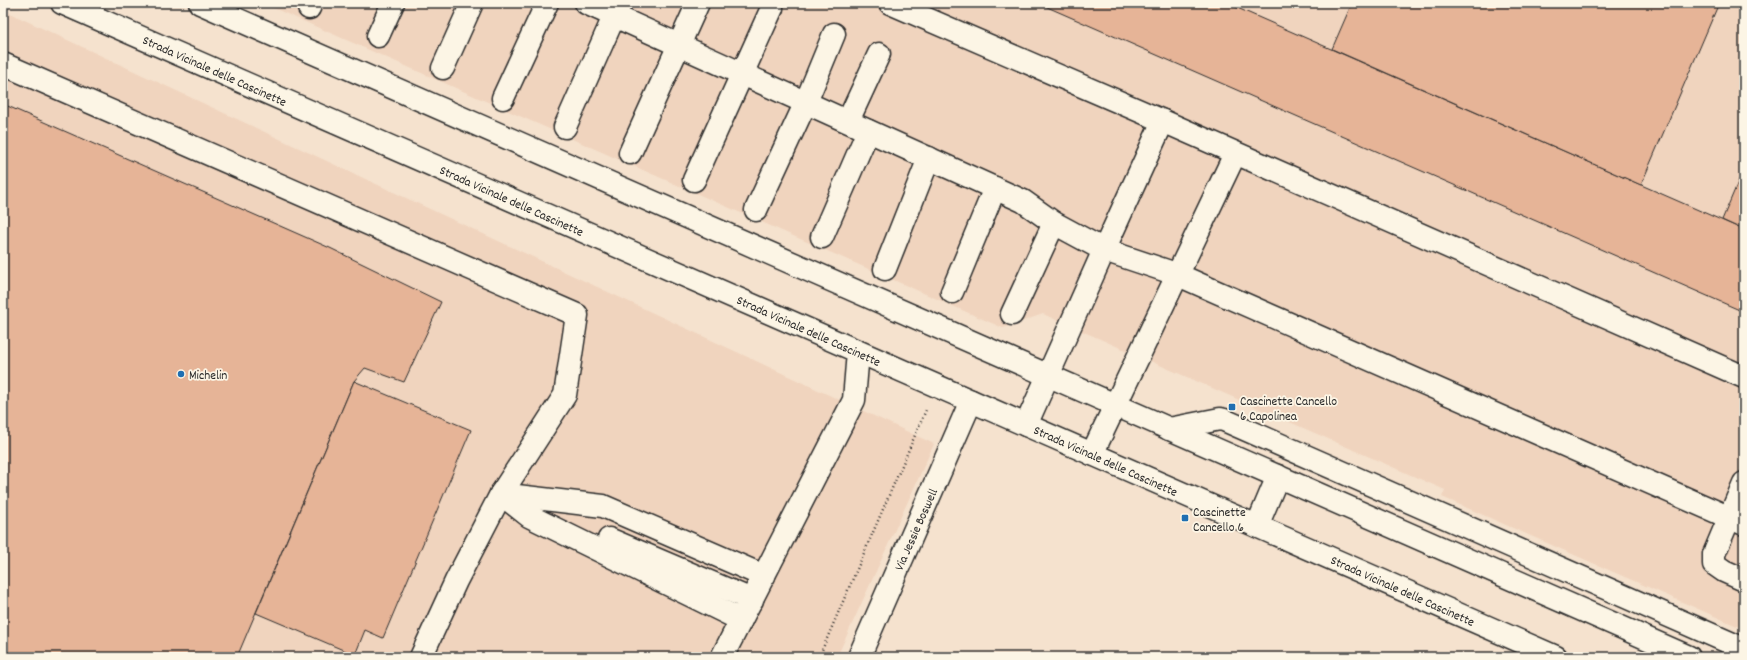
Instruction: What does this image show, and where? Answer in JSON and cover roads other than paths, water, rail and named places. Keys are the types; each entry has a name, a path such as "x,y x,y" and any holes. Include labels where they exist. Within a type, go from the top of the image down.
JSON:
{"street":[{"name":"Strada Vicinale delle Cascinette","path":"62,3 1556,657"},
{"path":"200,3 1689,657"},
{"path":"378,36 393,3"},
{"path":"443,68 472,3"},
{"path":"503,98 547,3"},
{"path":"586,3 617,9 679,45 1023,201 1054,223 1104,250 1176,274 1737,520"},
{"path":"630,153 698,3"},
{"path":"890,3 1163,121 1744,377"},
{"path":"694,180 772,8"},
{"path":"565,127 617,9"},
{"path":"756,210 806,102 834,34"},
{"path":"848,121 879,54"},
{"path":"3,64 577,315 565,395 501,494 456,581 421,657"},
{"path":"1026,425 1163,121"},
{"path":"822,237 868,131"},
{"path":"1092,454 1176,274 1235,154"},
{"path":"885,269 929,158"},
{"path":"952,292 995,188"},
{"path":"1012,314 1054,223"},
{"path":"722,657 854,400 858,352"},
{"name":"Via Jessie Boswell","path":"859,657 971,401"},
{"path":"1169,429 1220,419 1224,420 1744,649"},
{"path":"1257,526 1278,476"},
{"path":"1744,483 1737,520 1714,554 1714,564 1724,571 1744,580"},
{"path":"501,494 603,506 764,576"},
{"path":"501,494 752,600"},
{"path":"501,494 529,516 741,620"}],"place":[{"name":"Michelin","path":"181,374"},
{"name":"Cascinette Cancello 6 Capolinea","path":"1232,407"},
{"name":"Cascinette Cancello 6","path":"1185,518"}]}
